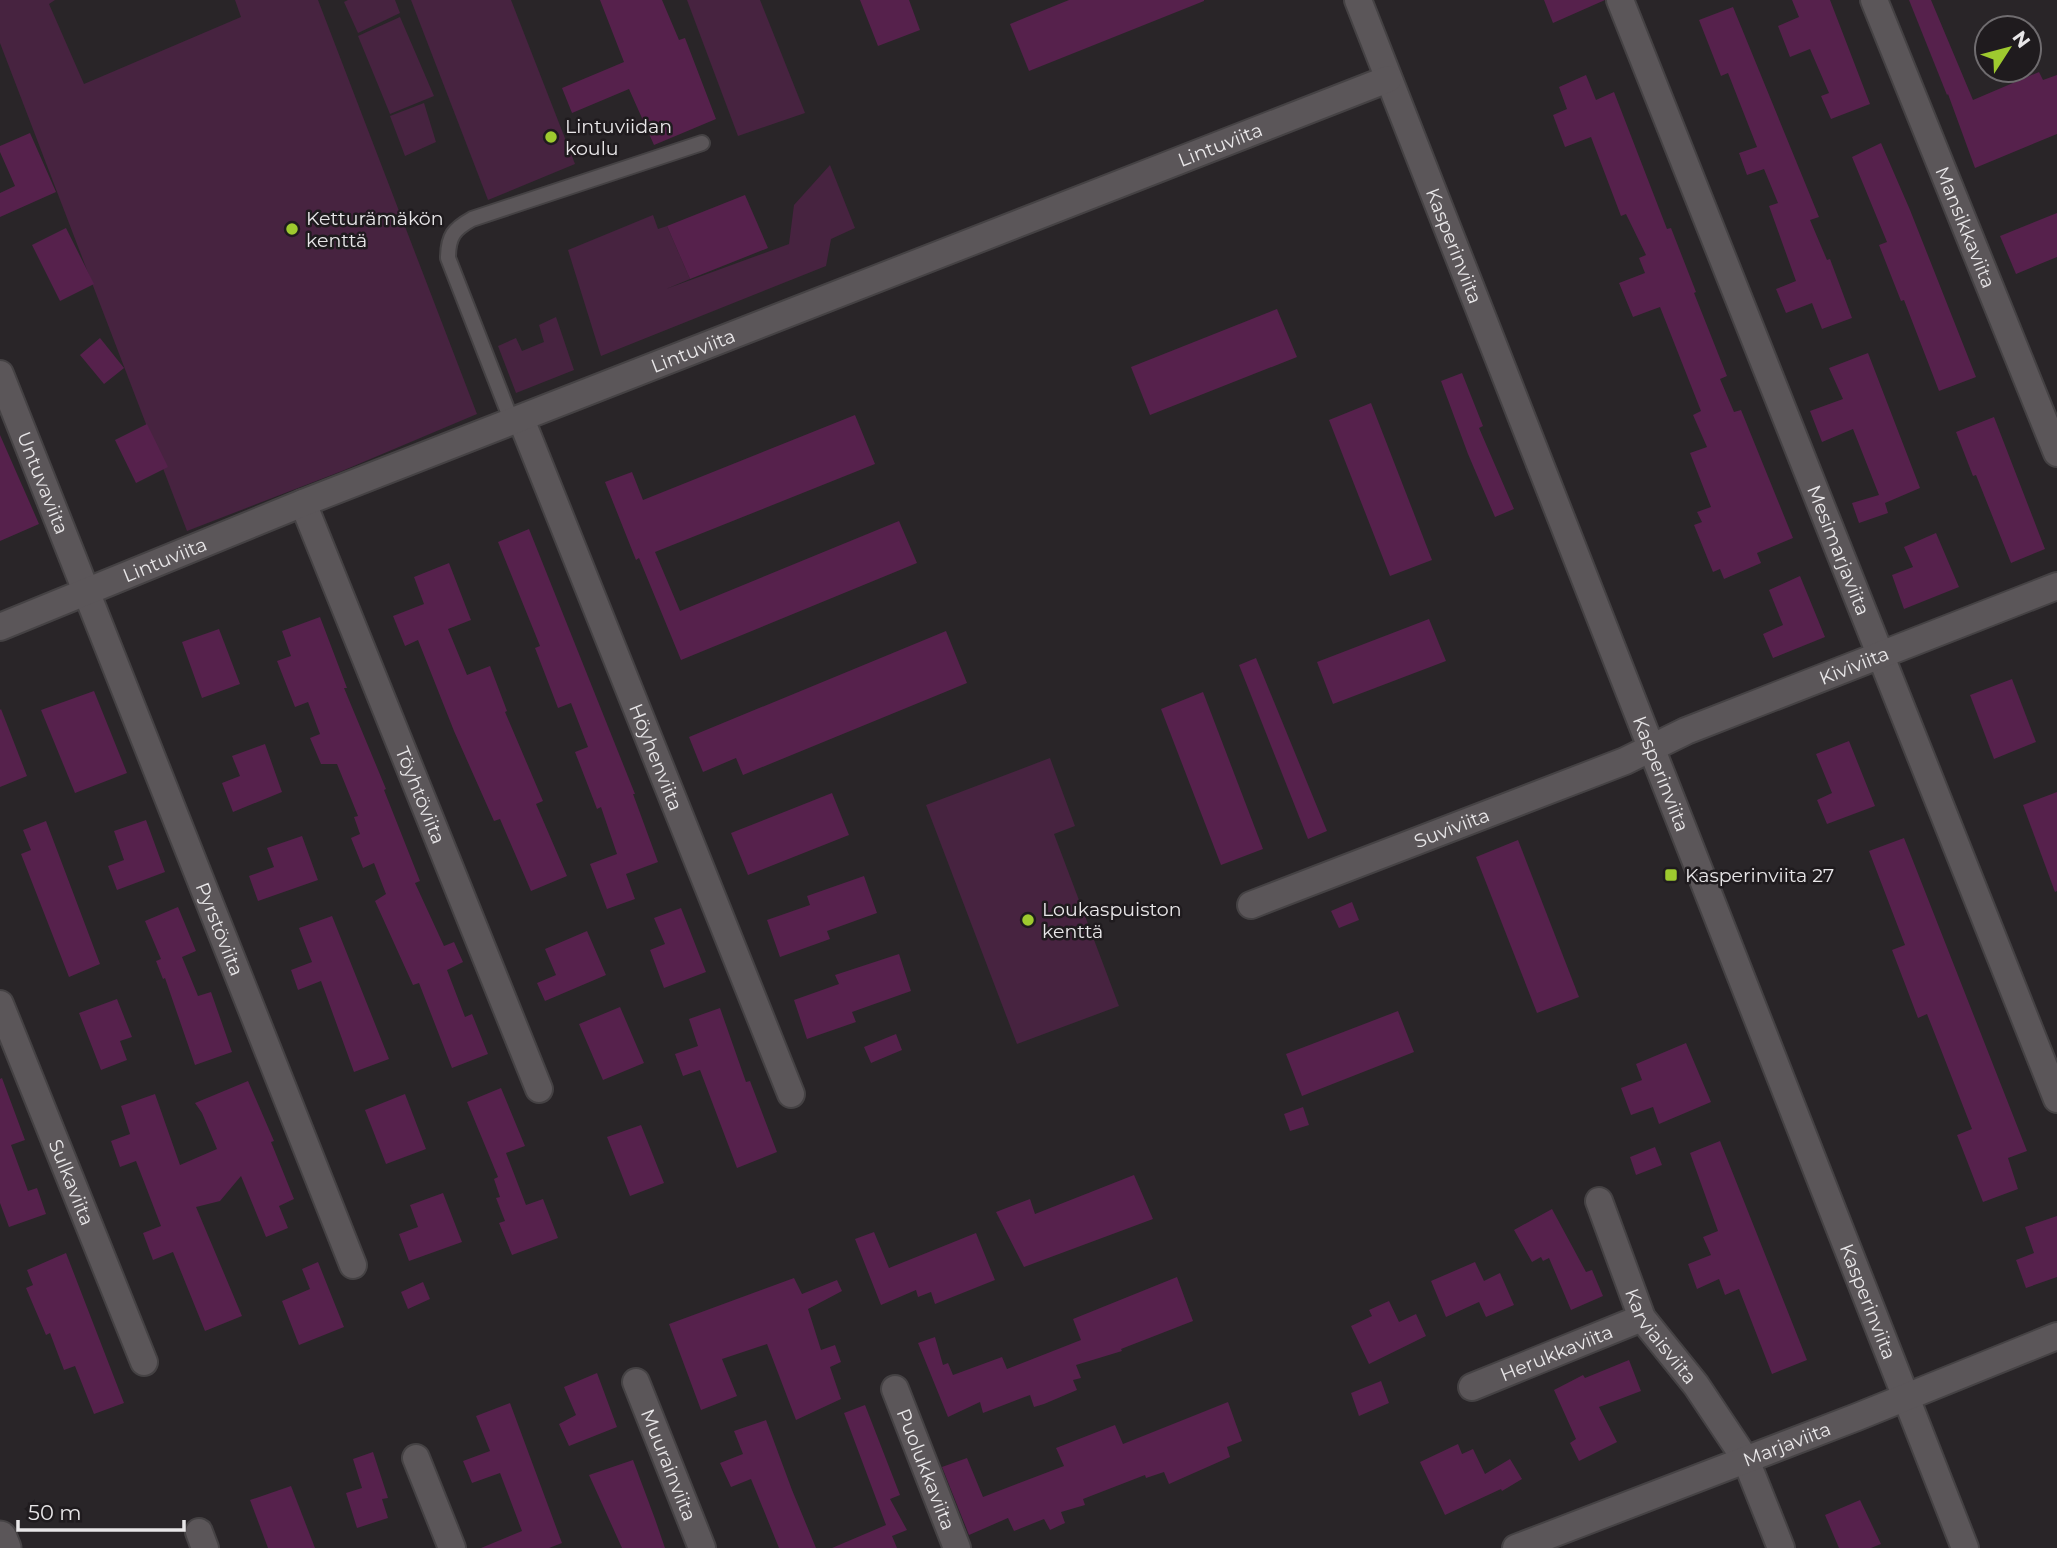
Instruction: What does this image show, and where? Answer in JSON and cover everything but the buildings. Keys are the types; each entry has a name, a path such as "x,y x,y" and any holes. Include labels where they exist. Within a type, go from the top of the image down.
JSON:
{"street":[{"name":"Kasperinviita","path":"1358,0 1965,1548"},
{"name":"Mesimarjaviita","path":"1620,0 2057,1099"},
{"name":"Mansikkaviita","path":"1874,0 2057,453"},
{"name":"Lintuviita","path":"0,627 303,503 1388,79"},
{"name":"Untuvaviita","path":"0,374 86,593"},
{"name":"Höyhenviita","path":"517,420 791,1094"},
{"name":"Töyhtöviita","path":"303,503 539,1089"},
{"name":"Kiviviita","path":"1651,748 1686,731 2057,586"},
{"name":"Pyrstöviita","path":"86,593 353,1265"},
{"name":"Suviviita","path":"1251,905 1625,761 1651,748"},
{"name":"Sulkaviita","path":"0,1004 144,1362"},
{"name":"Karviaisviita","path":"1599,1201 1642,1318 1696,1385 1746,1460 1780,1548"},
{"name":"Herukkaviita","path":"1472,1387 1642,1318"},
{"name":"Marjaviita","path":"1516,1548 2057,1336"},
{"name":"Muurainviita","path":"636,1382 702,1548"},
{"name":"Puolukkaviita","path":"895,1389 957,1548"},
{"path":"416,1458 452,1548"},
{"path":"0,1538 4,1548"}],"lane":[{"path":"517,420 448,258 448,248 455,229 472,219 702,143"}],"shaded area":[{"name":"Ketturämäkön kenttä","path":"0,0 55,0 49,4 84,84 241,17 235,0 318,0 477,414 342,471 187,531 0,43"},
{"path":"395,0 400,13 358,33 344,2"},
{"path":"411,0 511,0 575,164 488,200"},
{"path":"687,0 760,0 805,113 738,136"},
{"path":"400,17 434,96 390,114 358,36"},
{"path":"424,103 436,142 405,156 390,116"},
{"path":"830,165 855,228 831,239 826,266 601,356 568,250 653,215 658,229 667,226 690,279 666,289 789,244 794,205"},
{"path":"556,317 574,370 516,393 498,346 516,338 522,351 544,342 539,325"},
{"name":"Loukaspuiston kenttä","path":"1050,758 1075,826 1054,834 1119,1006 1017,1044 926,805"}],"place":[{"name":"Lintuviidan koulu","path":"551,137"},
{"name":"Ketturämäkön kenttä","path":"292,229"},
{"name":"Kasperinviita 27","path":"1671,875"},
{"name":"Loukaspuiston kenttä","path":"1028,920"}]}
